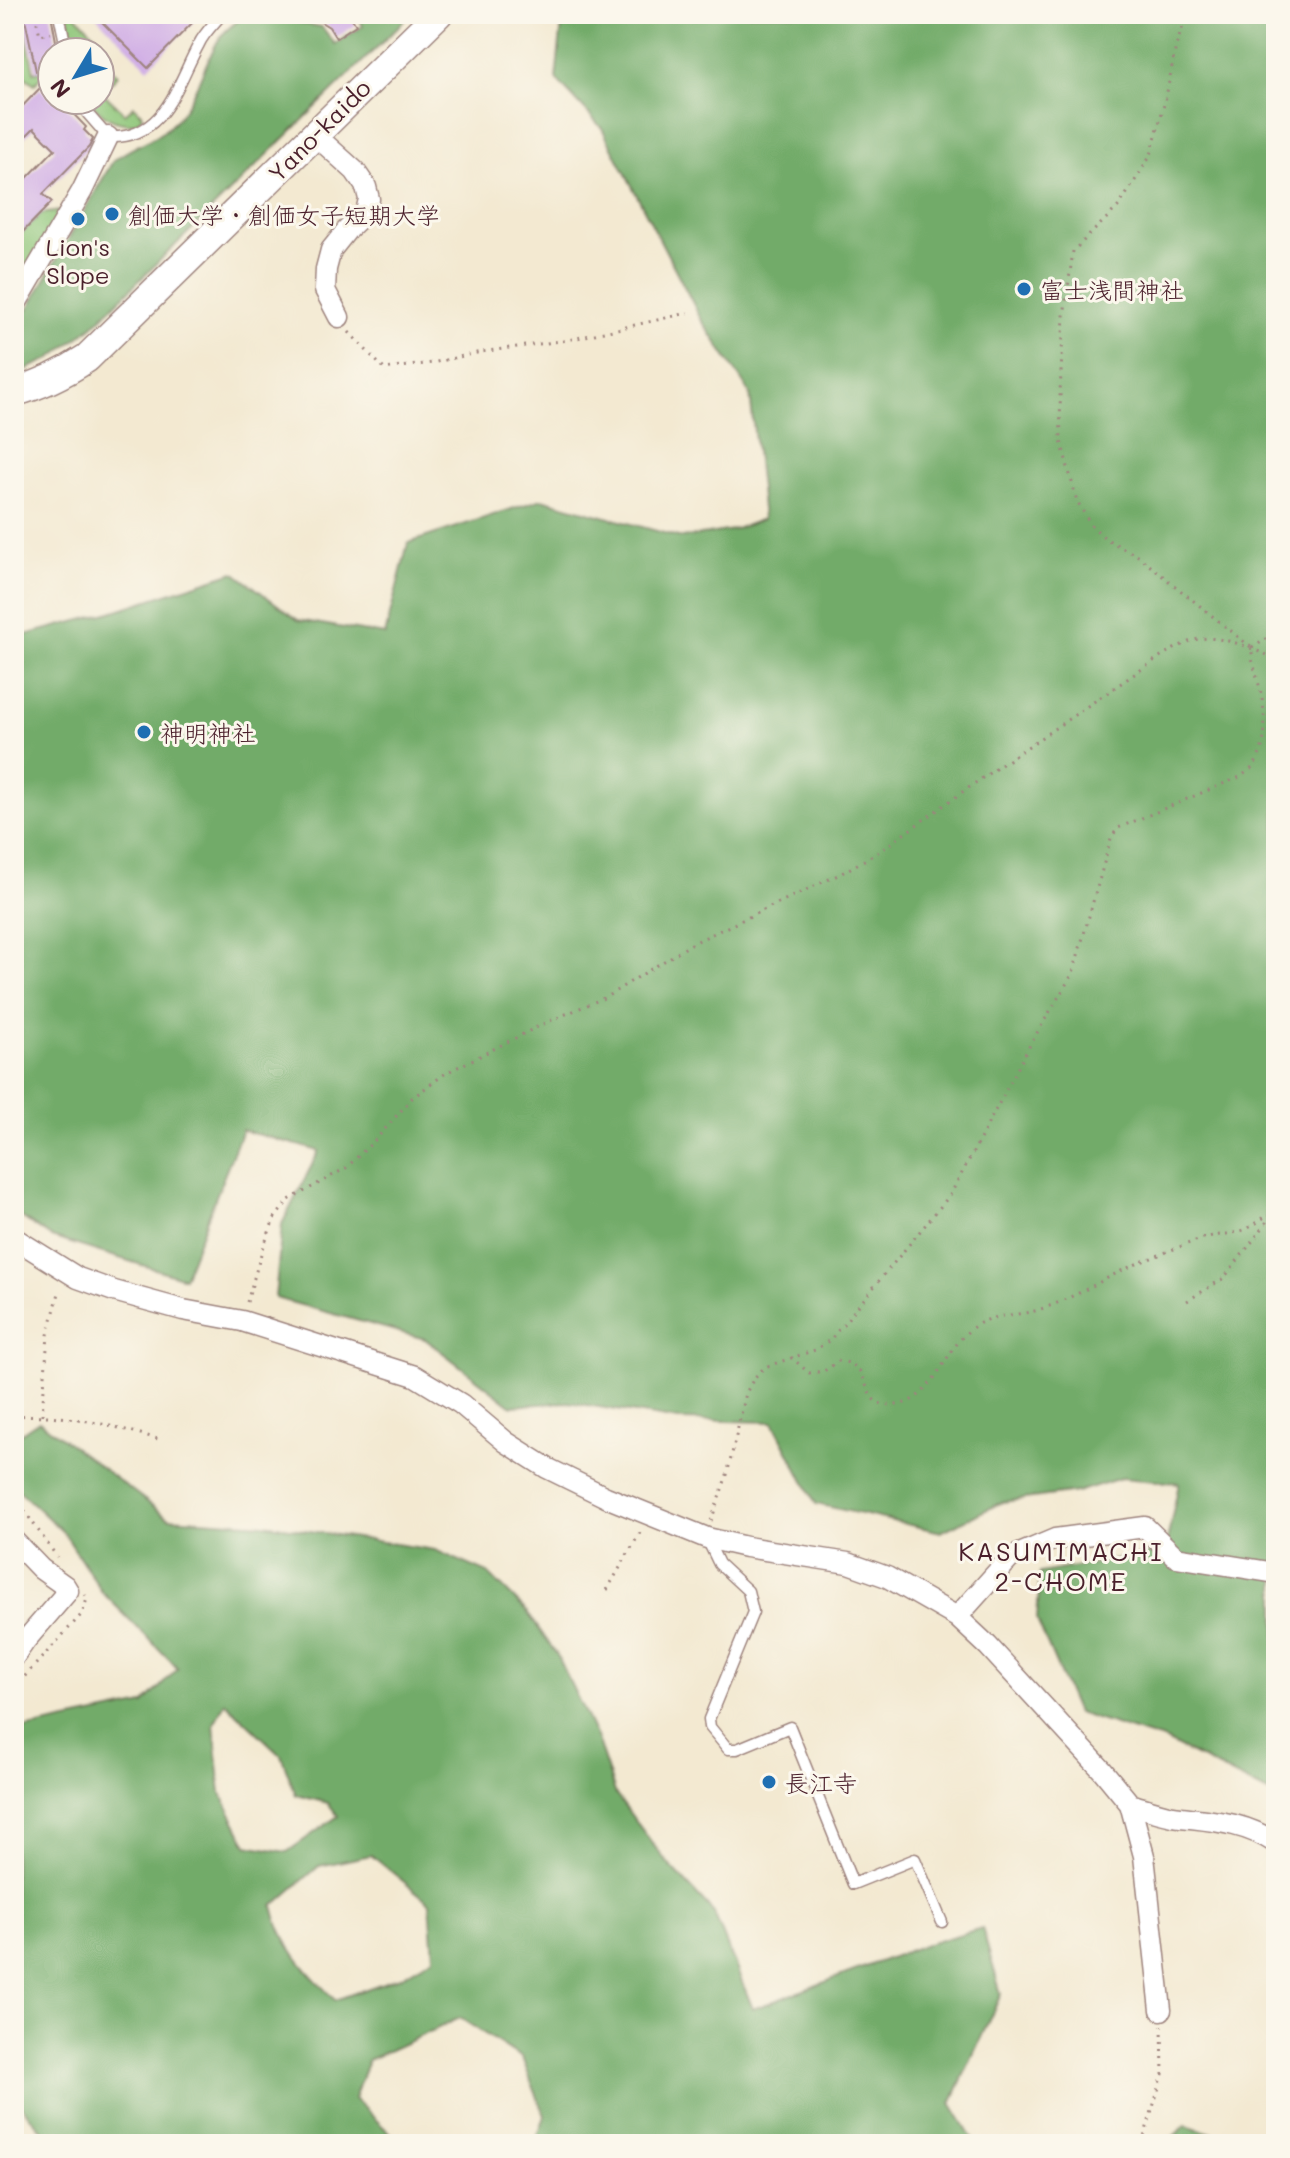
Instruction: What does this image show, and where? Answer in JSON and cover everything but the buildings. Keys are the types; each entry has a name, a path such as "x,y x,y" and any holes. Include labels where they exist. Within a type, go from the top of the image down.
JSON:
{"main road":[{"name":"Yano-kaido","path":"14,392 56,378 87,358 438,14"}],"street":[{"path":"315,135 355,171 366,187 369,199 366,212 331,250 326,269 325,290 339,317"},
{"path":"14,307 82,191 108,137"},
{"path":"14,1238 78,1278 156,1303 242,1321 415,1376 461,1404 506,1442 547,1468 606,1497 707,1538 848,1563 887,1577 957,1617 988,1646 1130,1804 1144,1856 1161,2010"},
{"path":"957,1617 1010,1558 1055,1539 1145,1527 1176,1557 1276,1573"},
{"path":"14,1541 68,1591 14,1657"},
{"path":"1130,1804 1168,1815 1232,1823 1258,1831 1276,1843"}],"lane":[{"path":"59,14 63,36"},
{"path":"90,116 108,137 119,138 153,123 169,106 199,42 222,14"},
{"path":"707,1538 719,1564 748,1591 753,1612 709,1719 710,1727 728,1749 737,1749 790,1727 853,1884 915,1859 942,1922"}],"path":[{"path":"35,14 40,35 62,30"},
{"path":"1187,14 1176,46 1151,155 1119,206 1073,251 1064,316 1061,441 1077,501 1091,525 1106,539 1138,556 1252,648"},
{"path":"339,317 353,339 384,369 568,340 688,313"},
{"path":"1252,648 1276,630"},
{"path":"242,1321 274,1219 289,1200 346,1168 412,1098 446,1073 545,1023 606,997 693,943 840,874 880,851 1164,654 1194,640 1215,639 1252,648 1276,659"},
{"path":"707,1538 727,1475 746,1393 754,1378 765,1367 815,1350 830,1340 950,1195 1031,1043 1073,973 1111,838 1118,828 1242,776 1255,765 1266,723 1252,648"},
{"path":"1187,1301 1224,1278 1265,1225 1276,1204"},
{"path":"791,1357 809,1373 824,1371 839,1361 852,1364 861,1373 870,1396 880,1404 897,1405 914,1399 928,1386 953,1348 980,1323 1009,1313 1036,1311 1058,1303 1138,1263 1207,1237 1246,1229 1271,1212"},
{"path":"42,1415 48,1335 65,1270"},
{"path":"14,1416 42,1415 109,1424 161,1440"},
{"path":"607,1590 650,1515"},
{"path":"1142,2144 1163,2074 1161,2010"}],"green space":[{"path":"14,14 24,14 36,83 14,70"},
{"path":"68,14 75,14 96,36 72,36"},
{"path":"247,14 281,14 293,21 322,27 335,44 363,26 356,14 411,14 93,326 50,359 14,375 14,320 28,309 113,161 161,133 175,121 188,102 219,39"},
{"path":"563,14 1276,14 1276,1797 1166,1741 1077,1713 1037,1620 1040,1573 1165,1551 1179,1483 1121,1478 1077,1492 1002,1502 941,1532 816,1504 773,1422 678,1420 568,1402 512,1406 425,1339 275,1298 282,1224 319,1151 242,1130 184,1278 51,1237 14,1212 14,638 111,612 234,572 298,620 385,635 408,543 542,499 682,538 733,530 763,519 750,393 701,319 602,128 556,79"},
{"path":"116,105 125,114 134,106 142,117 135,124 106,116 116,116"},
{"path":"61,211 14,296 14,264 17,257 14,241 40,214"},
{"path":"39,1421 169,1518 264,1524 435,1550 488,1573 527,1612 557,1655 597,1739 616,1795 665,1860 714,1913 753,2009 924,1945 982,1928 1001,1994 951,2103 976,2144 535,2144 545,2116 522,2058 460,2018 368,2060 354,2099 393,2136 459,2144 53,2144 14,2097 14,1731 144,1704 178,1668 102,1592 64,1533 14,1486 14,1438","holes":["225,1702 281,1755 296,1795 328,1803 338,1816 287,1852 247,1845 221,1793 214,1724","371,1855 430,1903 434,1957 400,1977 335,2000 289,1946 273,1906 319,1866"]},
{"path":"1186,2125 1245,2144 1165,2144"}],"place":[{"name":"創価大学・創価女子短期大学","path":"112,214"},
{"name":"Lion's Slope","path":"78,219"},
{"name":"富士浅間神社","path":"1024,289"},
{"name":"神明神社","path":"144,732"},
{"name":"長江寺","path":"769,1782"}],"district":[{"name":"KASUMIMACHI 2-CHOME","path":"1061,1566"}]}
